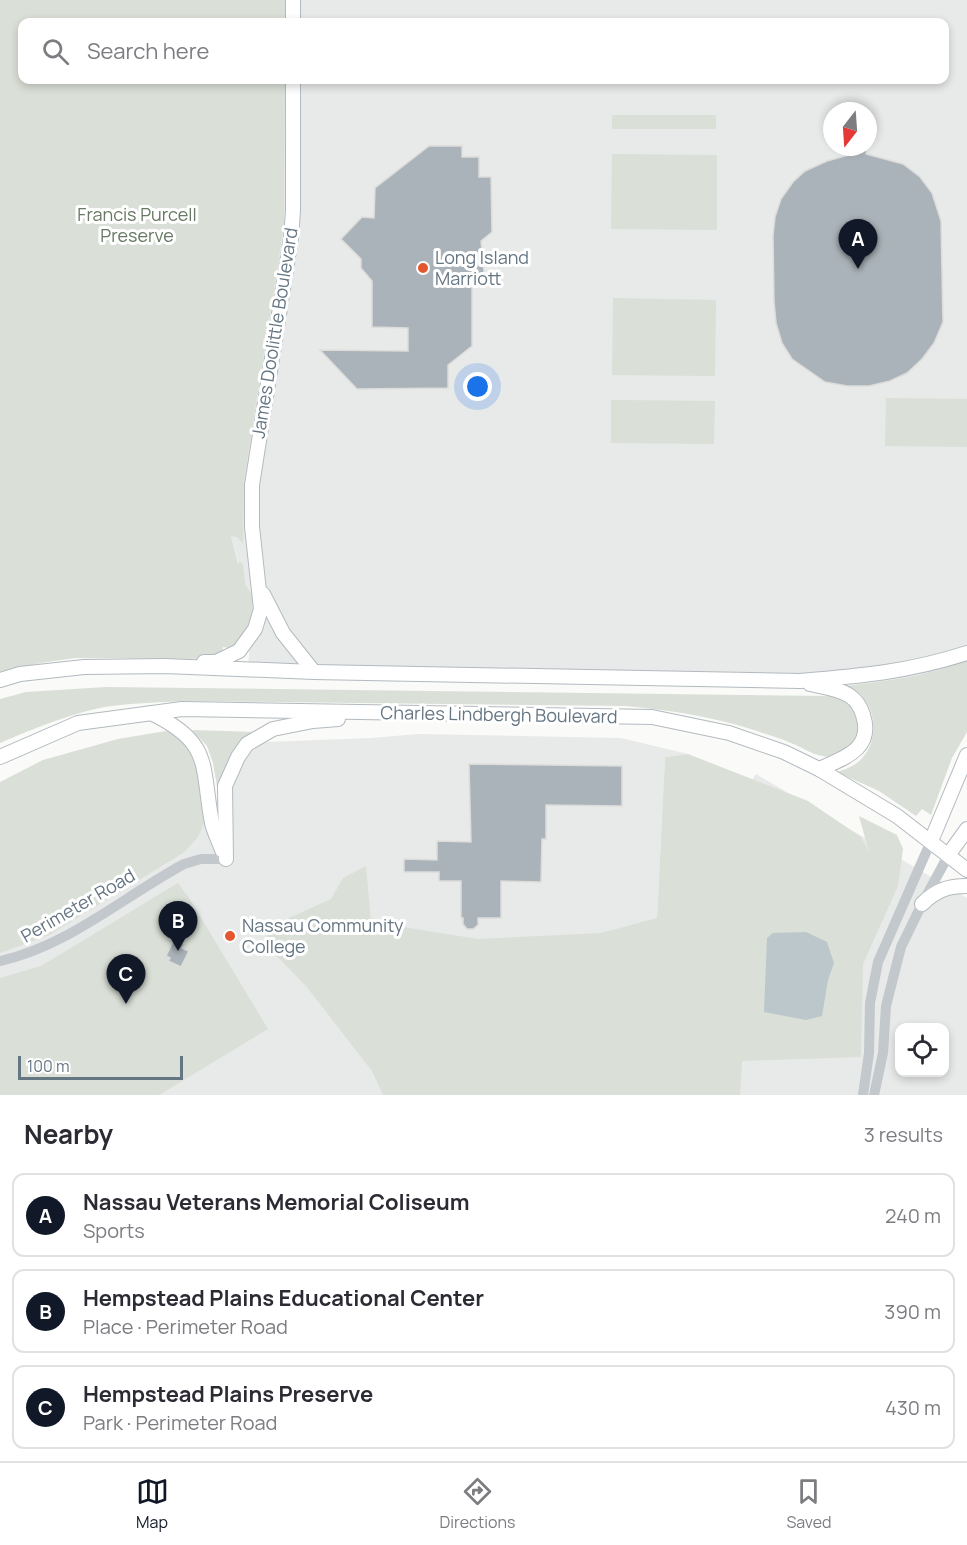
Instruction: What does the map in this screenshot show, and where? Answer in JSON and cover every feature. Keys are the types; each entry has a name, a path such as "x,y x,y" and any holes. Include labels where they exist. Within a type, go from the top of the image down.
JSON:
{"main road":[{"path":"293,0 293,18"},
{"name":"James Doolittle Boulevard","path":"165,666 216,662 239,651 255,629 261,609 252,527 252,485 291,237 293,84"},
{"name":"James Doolittle Boulevard","path":"260,586 283,633 314,672"},
{"path":"0,680 20,674 84,667 165,666 314,672 800,681 874,675 913,669 967,653"},
{"path":"800,681 851,696 861,707 865,721 866,731 856,750 819,769"},
{"name":"Charles Lindbergh Boulevard","path":"0,757 78,723 182,709 651,717 729,733 784,752 863,794 932,841 967,870"},
{"path":"149,712 177,727 195,745 207,780 212,825 225,859"},
{"path":"225,859 225,786 238,757 247,744 273,729 379,712"},
{"path":"932,841 967,755"},
{"path":"949,854 967,829"},
{"path":"922,904 940,889 967,886"}],"street":[{"path":"863,1095 869,1053 870,1003 878,962 932,841"},
{"path":"874,1095 883,1053 886,1006 901,947 949,854"},
{"name":"Perimeter Road","path":"0,961 23,956 52,943 170,872 225,859"}],"shaded area":[{"path":"276,0 967,0 967,651 930,664 798,679 248,667 252,617 229,528 276,84 949,84 949,18 276,18"},
{"name":"Nassau Community College","path":"419,734 621,738 688,754 665,757 657,917 756,774 967,898 967,1095 0,1095 0,832 21,821 204,823 225,859 233,862 231,791 236,769 250,747 266,742"},
{"path":"806,932 827,942 834,963 828,980 822,1016 806,1020 764,1012 767,938 773,933"}],"green space":[{"name":"Francis Purcell Preserve","path":"0,0 285,0 285,18 18,18 18,84 285,84 284,225 244,480 243,544 237,537 231,536 238,564 240,562 243,564 245,584 252,595 253,621 234,649 223,647 222,653 213,659 75,658 0,672"},
{"path":"612,115 716,115 716,129 612,129"},
{"path":"612,154 717,155 717,230 611,229"},
{"path":"613,298 716,300 715,376 612,375"},
{"path":"886,398 967,399 967,447 885,446"},
{"path":"611,400 715,401 714,444 611,443"},
{"path":"967,660 967,732 952,758 931,815 922,809 916,816 879,791 837,772 852,766 862,758 872,741 873,732 871,712 867,703 858,692 845,686 922,674"},
{"path":"106,687 830,696 847,703 853,711 858,728 848,751 840,755 825,757 783,740 725,722 676,712 626,706 183,701 98,708 54,721 0,743 0,699 26,692"},
{"path":"192,730 258,732 230,760 223,776 219,798 213,763 207,746"},
{"path":"166,731 179,735 200,761 205,808 204,823 198,837 183,853 49,935 0,953 0,782 43,760 118,739"},
{"path":"688,754 808,801 861,837 869,852 859,816 897,835 903,849 898,886 863,964 861,1057 742,1061 740,1095 383,1095 372,1071 306,986 265,944 269,927 331,899 343,878 366,866 371,922 478,939 601,933 657,918 665,757"},
{"path":"178,883 268,1029 159,1095 0,1095 0,978 41,966"}],"building":[{"name":"Long Island Marriott","path":"429,146 462,146 462,157 479,157 479,177 491,177 492,232 481,241 484,273 472,283 472,346 448,365 448,388 357,389 320,350 408,351 408,328 372,327 372,281 361,268 361,259 341,239 362,217 374,218 375,188"},
{"path":"845,156 873,156 903,164 920,177 932,193 941,221 943,322 934,343 907,373 890,381 869,386 847,386 825,382 792,359 782,343 776,323 773,236 775,217 781,199 793,182 805,171"},
{"path":"469,764 622,766 622,806 546,805 546,839 542,839 541,882 501,881 501,918 478,918 478,925 473,929 467,929 461,918 461,881 439,881 439,872 404,872 404,859 437,860 437,841 471,842"},
{"path":"174,939 184,944 182,948 189,951 181,967 168,961 170,958 166,956"}],"place":[{"name":"Long Island Marriott","path":"423,268"},
{"name":"Nassau Veterans Memorial Coliseum","path":"858,269"},
{"name":"Nassau Community College","path":"230,936"},
{"name":"Hempstead Plains Educational Center","path":"178,951"},
{"name":"Hempstead Plains Preserve","path":"126,1004"}]}
